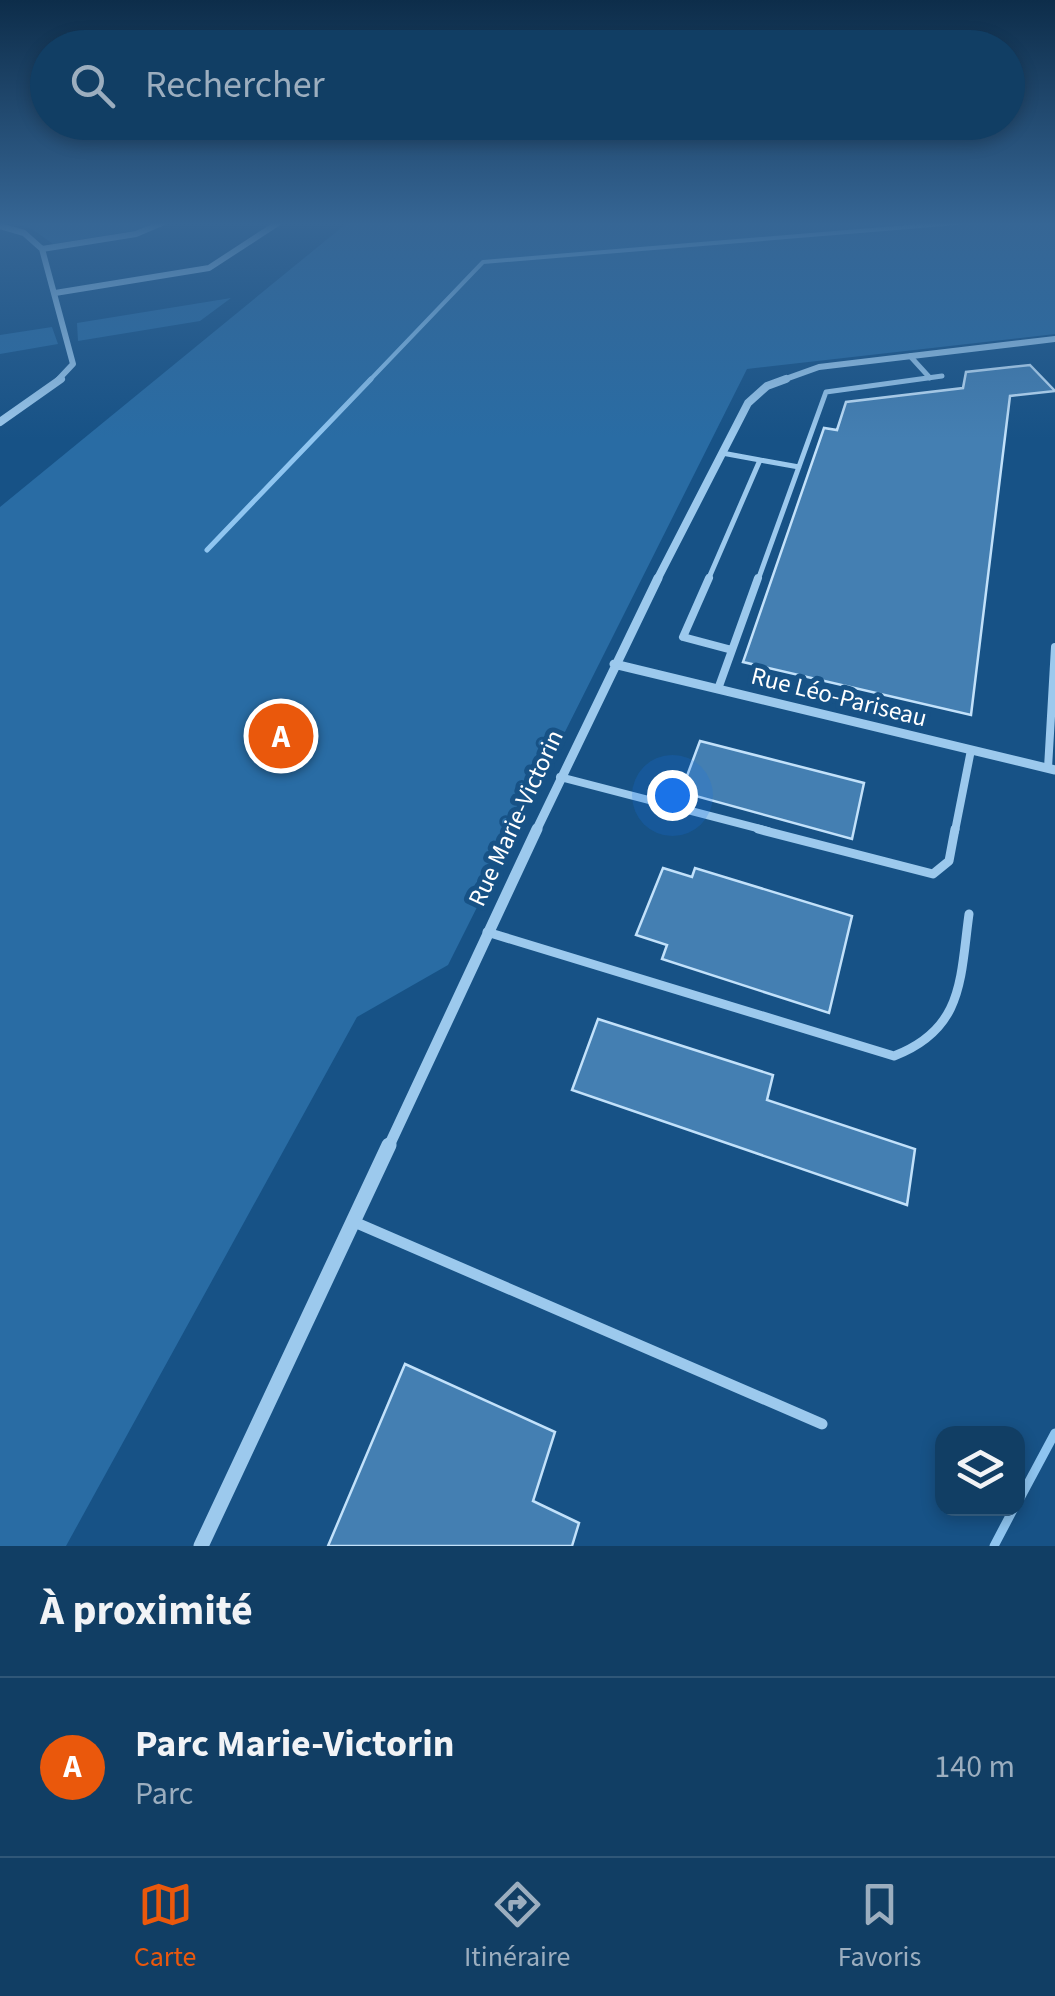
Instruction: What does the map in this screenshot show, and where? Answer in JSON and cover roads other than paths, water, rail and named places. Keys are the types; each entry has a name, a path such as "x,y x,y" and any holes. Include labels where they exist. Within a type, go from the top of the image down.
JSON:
{"street":[{"path":"0,422 72,366 55,295"},
{"name":"Rue Marie-Victorin","path":"201,1546 614,664 748,402 768,386 820,367 1055,339"},
{"name":"Rue Léo-Pariseau","path":"614,664 1051,769"}],"lane":[{"path":"910,356 930,378"},
{"path":"718,689 826,392 942,376"},
{"path":"722,453 799,467"},
{"path":"732,650 683,637 760,460"},
{"path":"1051,769 1055,646"},
{"path":"560,777 934,874 949,862 971,750"},
{"path":"488,932 894,1056 928,1042 952,1017 969,914"},
{"path":"352,1222 822,1424"}],"waterway":[{"path":"369,381 451,295"},
{"path":"207,550 371,379"},
{"path":"1025,1489 1055,1433"},
{"path":"994,1546 1010,1516"}],"place":[{"name":"Parc Marie-Victorin","path":"281,736"}]}
